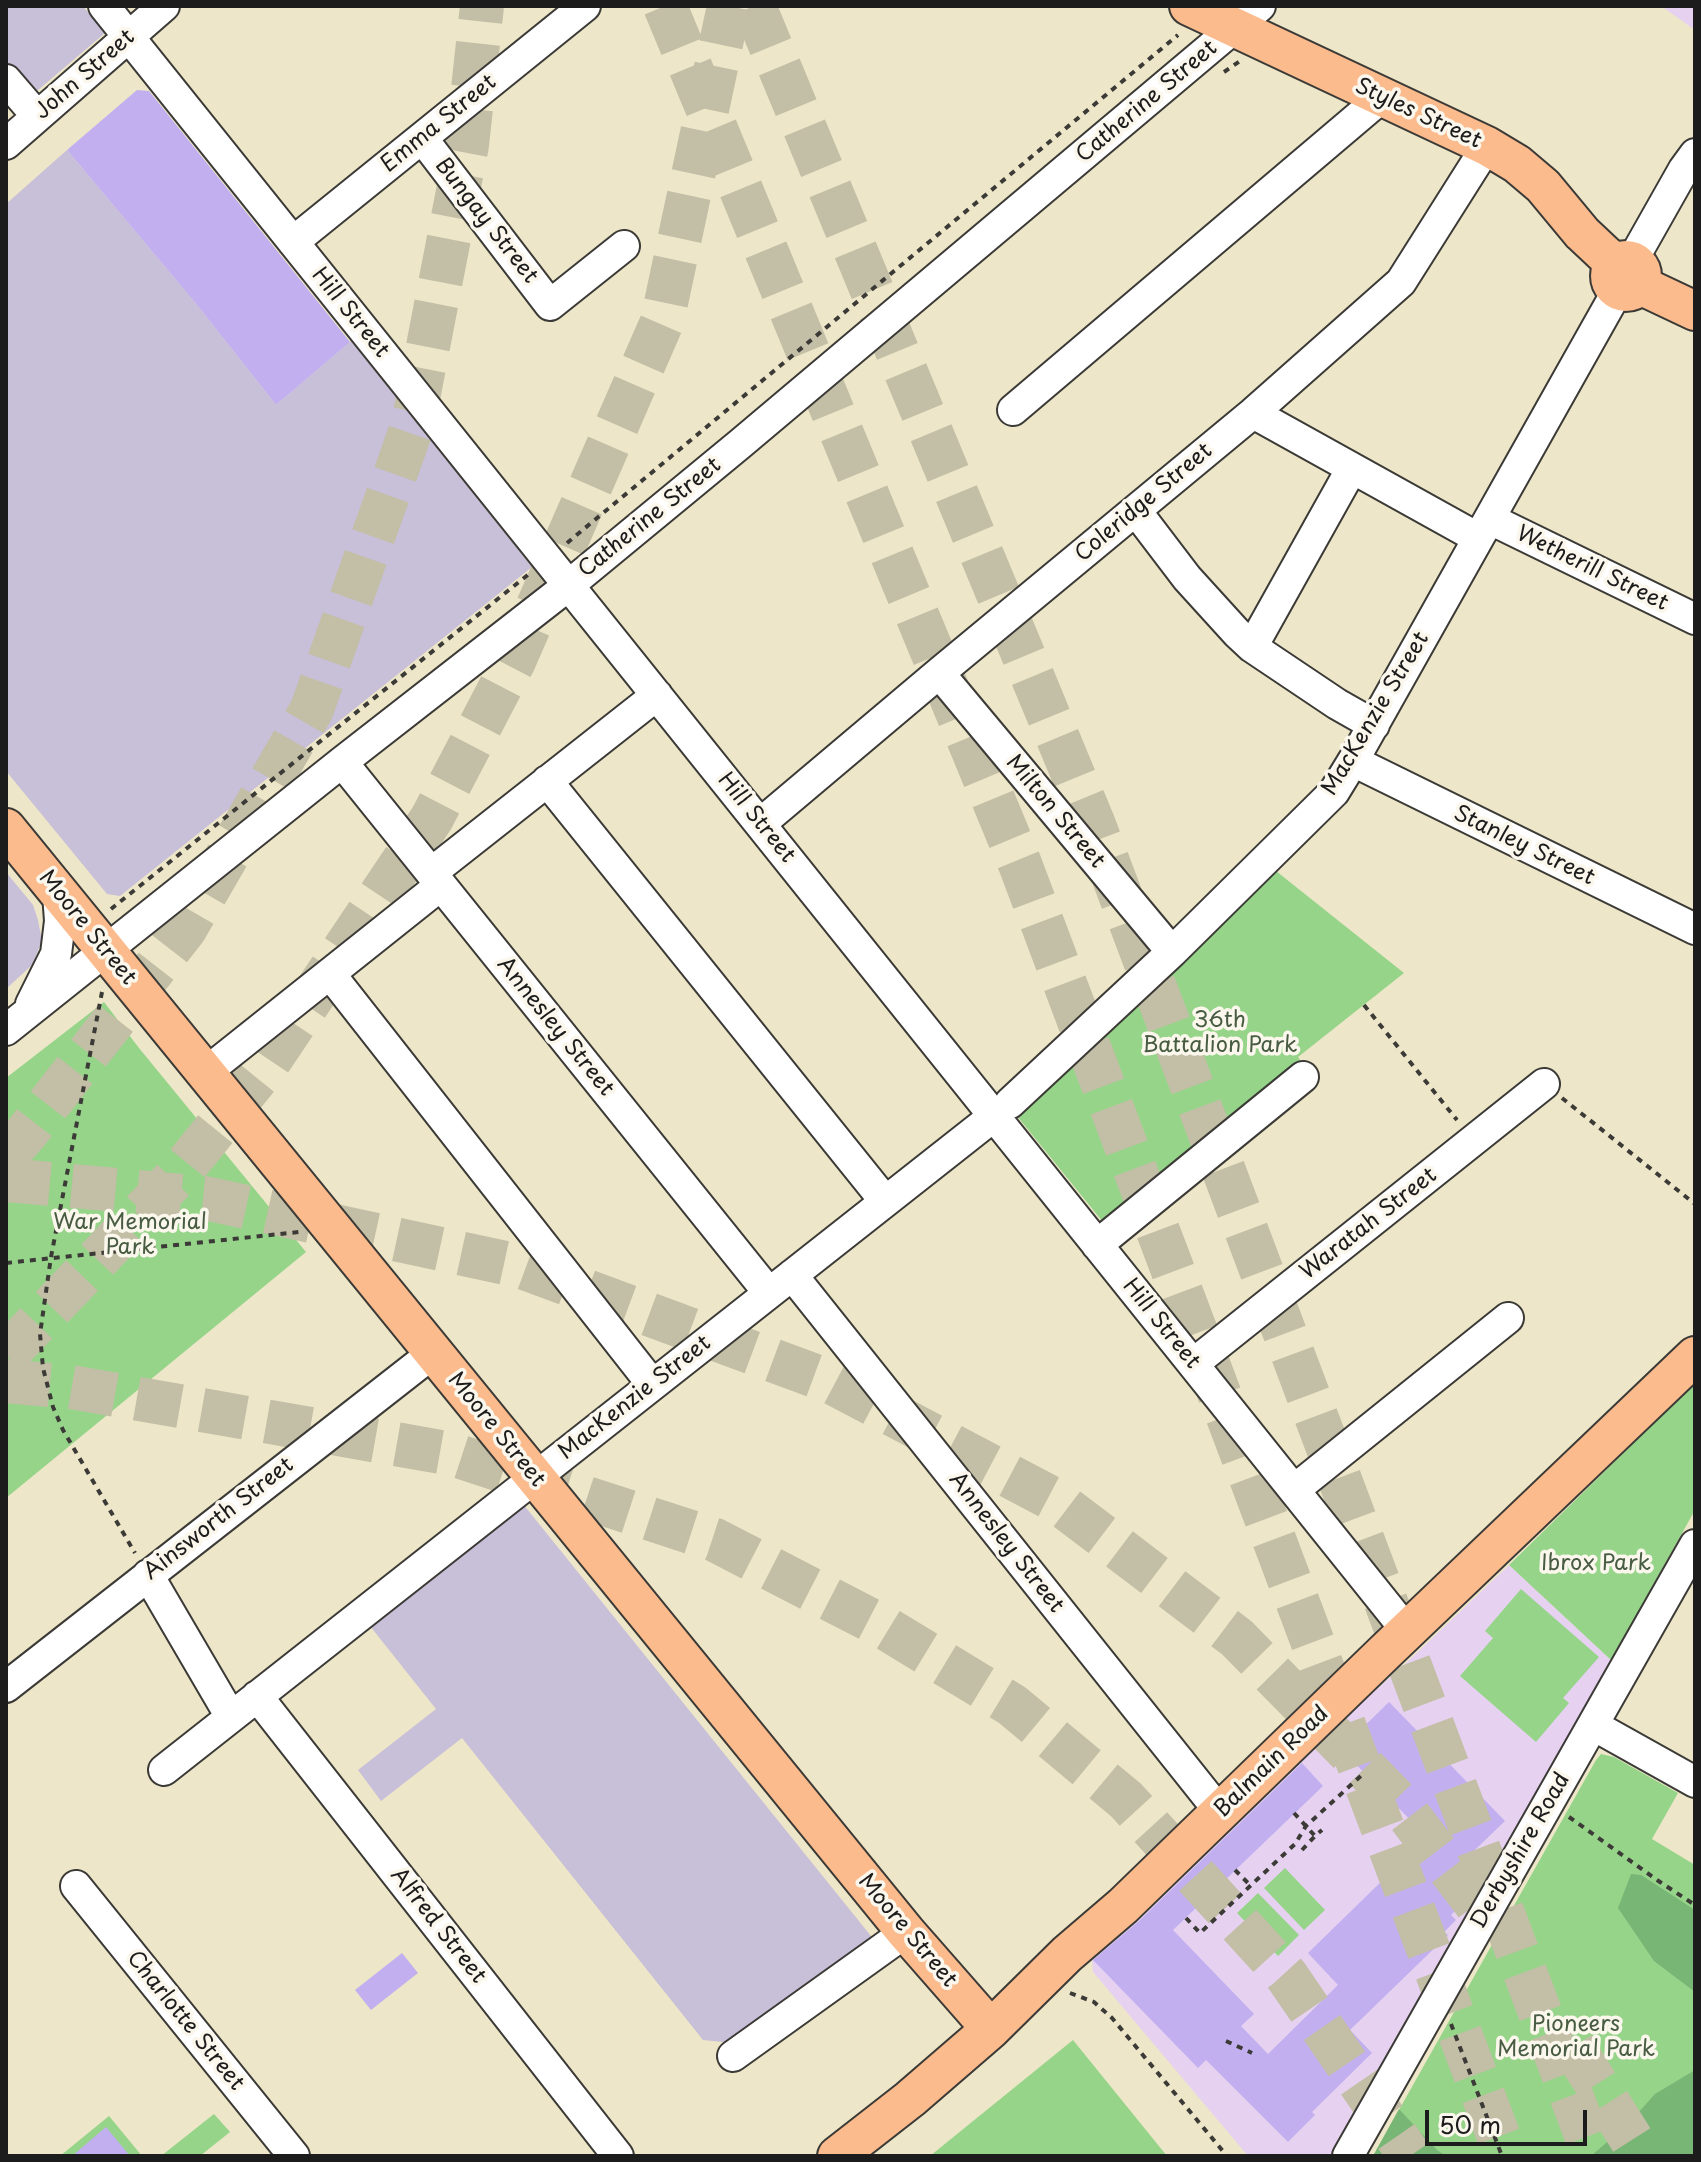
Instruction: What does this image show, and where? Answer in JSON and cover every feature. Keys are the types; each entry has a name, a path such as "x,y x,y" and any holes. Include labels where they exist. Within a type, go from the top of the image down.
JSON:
{"main road":[{"name":"Styles Street","path":"1188,17 1248,17 1382,97 1487,146 1517,164 1543,186 1582,233 1626,275 1695,311"},
{"name":"Moore Street","path":"6,828 906,1932 991,2029"},
{"name":"Balmain Road","path":"837,2156 910,2099 991,2029 1067,1954 1123,1906 1695,1356"}],"street":[{"name":"Hill Street","path":"104,6 760,824 1002,1109 1097,1245 1407,1631"},
{"name":"John Street","path":"6,144 164,6"},
{"name":"Emma Street","path":"293,242 585,6"},
{"name":"Catherine Street","path":"16,1022 569,585 1248,17"},
{"path":"6,80 37,116"},
{"path":"1013,410 1382,97"},
{"name":"Bungay Street","path":"422,138 550,305 624,246"},
{"name":"Coleridge Street","path":"760,824 1253,413 1401,282 1487,146"},
{"name":"MacKenzie Street","path":"164,1770 1002,1109 1172,952 1334,792 1695,154"},
{"name":"Wetherill Street","path":"1253,413 1352,468 1695,619"},
{"path":"1252,647 1352,468"},
{"path":"1136,511 1187,578 1252,647 1374,725"},
{"name":"Milton Street","path":"939,673 1172,952"},
{"path":"205,1073 330,974 547,781 657,695"},
{"name":"Stanley Street","path":"1353,761 1695,929"},
{"name":"Annesley Street","path":"342,762 436,879 780,1284 1220,1812"},
{"path":"547,781 885,1201"},
{"name":"Catherine Street","path":"16,1022 56,954 60,921 58,893"},
{"path":"330,974 652,1384"},
{"path":"1097,1245 1303,1077"},
{"name":"Waratah Street","path":"1193,1364 1544,1084"},
{"path":"1294,1490 1508,1318"},
{"name":"Ainsworth Street","path":"6,1687 433,1353"},
{"name":"Derbyshire Road","path":"1348,2156 1695,1545"},
{"path":"148,1575 231,1717"},
{"name":"Alfred Street","path":"257,1696 618,2156"},
{"path":"1593,1725 1695,1782"},
{"name":"Charlotte Street","path":"76,1886 294,2156"},
{"path":"733,2056 906,1932"}],"path":[{"name":"Catherine Street","path":"111,909 548,559 1188,17"},
{"path":"102,992 51,1257 40,1334 45,1381 63,1430 148,1575"},
{"path":"1364,1005 1474,1141"},
{"path":"1544,1084 1695,1204"},
{"path":"6,1263 301,1232"},
{"path":"1186,1918 1200,1933 1295,1844 1306,1826 1364,1773"},
{"path":"1562,1811 1695,1905"},
{"path":"1294,1813 1315,1836"},
{"path":"1302,1850 1322,1830"},
{"path":"1235,1870 1250,1885"},
{"path":"1068,1993 1094,2002 1112,2018 1227,2156"},
{"path":"1439,1996 1502,2156"},
{"path":"1226,2041 1252,2053"}],"shaded area":[{"path":"6,6 83,6 105,33 31,96 6,66"},
{"path":"1661,6 1695,6 1695,30"},
{"path":"67,150 276,405 351,341 532,567 120,896 107,894 6,771 6,204"},
{"path":"6,872 33,905 42,941 32,965 6,989"},
{"path":"523,1504 875,1941 733,2043 703,2040 462,1738 381,1801 358,1770 436,1709 370,1626"},
{"path":"1509,1565 1611,1660 1338,2156 1248,2156 1093,1972 1092,1959 1298,1760"}],"green space":[{"name":"36th Battalion Park","path":"1276,871 1404,973 1298,1057 1305,1067 1107,1227 1017,1116"},
{"name":"War Memorial Park","path":"104,1002 306,1252 6,1498 6,1078"},
{"name":"Ibrox Park","path":"1695,1383 1695,1510 1611,1660 1509,1565"},
{"path":"1521,1589 1599,1657 1563,1698 1569,1703 1536,1742 1460,1676 1493,1638 1485,1631"},
{"name":"Pioneers Memorial Park","path":"1601,1754 1614,1757 1678,1793 1652,1839 1695,1865 1695,2156 1373,2156 1596,1760"},
{"path":"1285,1868 1325,1910 1304,1930 1264,1888"},
{"path":"1631,1874 1641,1875 1695,1910 1695,1992 1654,1961 1618,1908"},
{"path":"1258,1893 1299,1935 1278,1956 1237,1913"},
{"path":"1073,2040 1167,2156 930,2156"},
{"path":"1695,2070 1695,2156 1591,2156 1629,2123 1655,2094"},
{"path":"1399,2109 1437,2150 1446,2156 1373,2156"},
{"path":"214,2114 230,2132 200,2156 161,2156"},
{"path":"109,2116 142,2156 60,2156"}],"building":[{"path":"137,90 149,91 350,342 276,405 67,150"},
{"path":"1389,1702 1505,1821 1453,1871 1474,1893 1451,1915 1456,1920 1444,1932 1448,1935 1350,2030 1372,2053 1312,2112 1315,2115 1288,2142 1206,2060 1198,2068 1093,1960 1138,1922 1302,1763 1323,1786 1173,1930 1254,2014 1241,2026 1268,2054 1338,1985 1308,1953 1427,1837 1341,1749"},
{"path":"402,1953 418,1973 371,2010 355,1990"},
{"path":"106,2127 130,2156 72,2156"}],"tunnel":[{"path":"6,1156 185,929 312,709 413,424 467,145 482,6"},
{"path":"665,6 1020,864 1506,2156"},
{"path":"6,1355 179,1174 264,1069 432,818 514,661 662,322 729,6"},
{"path":"754,6 1094,825 1594,2156"},
{"path":"6,1180 205,1198 519,1266 831,1382 1055,1500 1237,1638 1400,1804 1493,1926"},
{"path":"6,1381 71,1387 452,1454 715,1540 882,1626 1012,1705 1126,1800 1286,1975 1410,2156"},
{"path":"1573,2047 1642,2156"}]}
